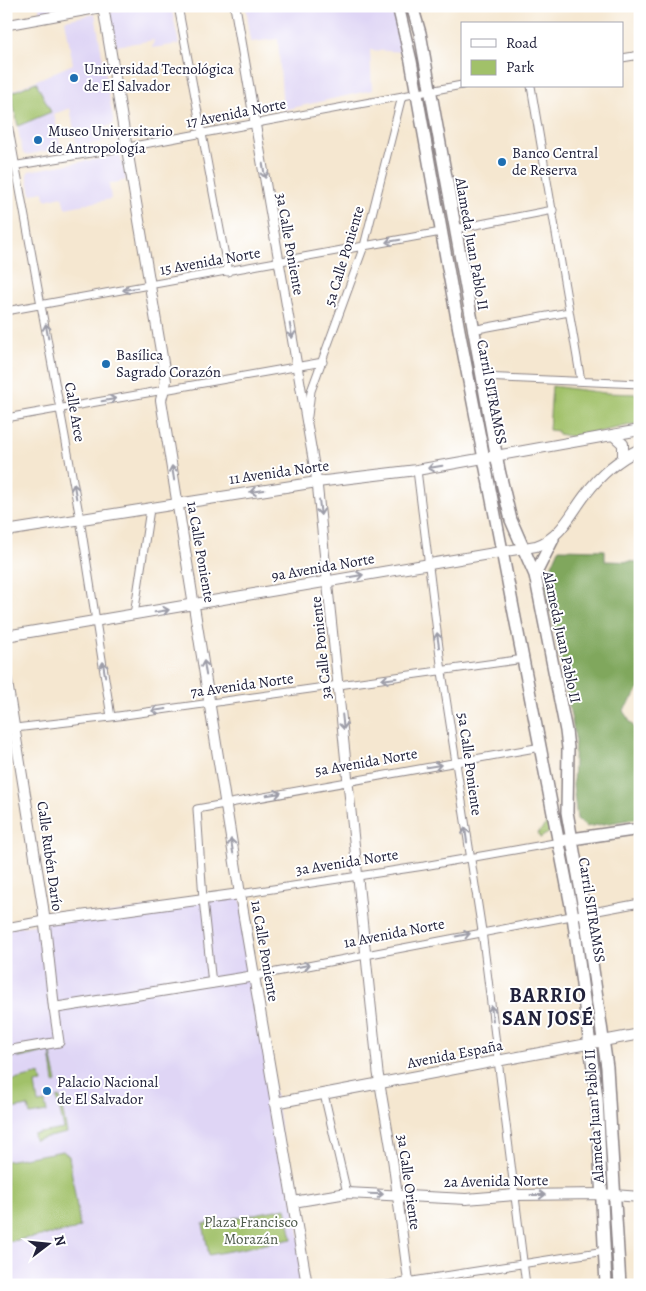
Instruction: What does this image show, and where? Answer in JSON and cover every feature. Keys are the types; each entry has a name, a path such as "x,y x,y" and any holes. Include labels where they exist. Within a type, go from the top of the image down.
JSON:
{"main road":[{"name":"Alameda Juan Pablo II","path":"398,6 423,92 455,229 481,377 489,457 511,520 524,659 541,746 565,840 579,915"},
{"name":"Carril SITRAMSS","path":"405,6 423,92 489,457 503,518 514,551 565,840"},
{"name":"Alameda Juan Pablo II","path":"412,6 441,232 489,457 514,551 535,574 567,740 565,840"},
{"name":"1a Calle Poniente","path":"105,7 166,381 166,391 161,400 240,894 307,1285"},
{"name":"11 Avenida Norte","path":"6,531 150,509 178,502 417,470 640,430"},
{"path":"612,435 623,444 623,458"},
{"path":"535,574 553,540 599,478 623,458 640,449"},
{"name":"9a Avenida Norte","path":"6,636 134,616 328,580 514,551 553,540"},
{"name":"Carril SITRAMSS","path":"514,551 534,588 562,738 559,809"},
{"name":"Calle Rubén Darío","path":"6,676 44,921 54,1008"},
{"path":"565,840 640,828"},
{"name":"3a Avenida Norte","path":"44,921 240,894"},
{"name":"Carril SITRAMSS","path":"579,915 597,1042 613,1285"},
{"name":"1a Avenida Norte","path":"54,1008 255,976"},
{"name":"Avenida España","path":"275,1103 640,1034"},
{"name":"2a Avenida Norte","path":"293,1202 346,1193 398,1194 466,1199 515,1195 608,1194 640,1197"},
{"name":"Alameda Juan Pablo II","path":"606,1285 605,1252 608,1194"},
{"name":"Alameda Juan Pablo II","path":"608,1194 620,1285"}],"street":[{"path":"178,6 228,272"},
{"name":"3a Calle Poniente","path":"235,6 317,482 380,1083"},
{"path":"6,25 105,7"},
{"path":"624,58 640,55"},
{"name":"17 Avenida Norte","path":"6,167 201,134 255,122 461,85"},
{"path":"531,88 581,381"},
{"name":"5a Calle Poniente","path":"307,422 311,392 364,246 402,96"},
{"name":"Calle Arce","path":"6,113 80,519 111,717"},
{"path":"455,229 553,210"},
{"name":"15 Avenida Norte","path":"6,311 441,232"},
{"path":"472,330 569,312"},
{"path":"6,418 323,362"},
{"path":"481,377 640,384"},
{"name":"5a Calle Poniente","path":"417,470 427,565 442,672 469,858 482,931 526,1285"},
{"path":"134,616 150,509"},
{"name":"7a Avenida Norte","path":"14,728 111,717 524,659"},
{"name":"5a Avenida Norte","path":"203,899 197,808 541,746"},
{"name":"3a Avenida Norte","path":"240,894 469,858 565,840"},
{"path":"203,899 212,984"},
{"name":"1a Avenida Norte","path":"255,976 482,931 640,903"},
{"path":"6,928 44,921"},
{"name":"Calle Rubén Darío","path":"6,1051 58,1042 54,1008"},
{"name":"3a Calle Oriente","path":"380,1083 398,1194 408,1283"},
{"path":"324,1094 346,1193"},
{"path":"388,1285 523,1262 605,1252"}],"shaded area":[{"path":"39,6 71,6 40,12"},
{"name":"Universidad Tecnológica de El Salvador","path":"144,6 171,6 179,44 152,48 154,40 116,46 110,12"},
{"path":"246,6 393,6 405,52 370,50 372,90 283,110 278,39 251,42"},
{"name":"Universidad Tecnológica de El Salvador","path":"95,14 114,124 100,129 102,142 77,146 70,108 54,114 61,148 26,155 23,153 10,92 73,64 65,20"},
{"path":"120,155 126,180 109,184 111,199 65,208 62,196 45,200 44,192 31,194 27,174 29,171"},
{"path":"6,175 15,211 6,212"},
{"path":"240,894 308,1285 6,1285 6,929"}],"green space":[{"path":"36,82 51,112 18,126 11,93"},
{"path":"552,386 605,393 640,394 640,423 575,437 558,434 558,431 549,430"},
{"path":"559,549 605,550 605,561 640,562 640,688 623,711 640,736 640,818 586,827 577,819 573,785 575,737 545,581"},
{"path":"547,823 552,823 550,832 540,838 538,833"},
{"path":"50,1049 57,1082 54,1083 50,1051 19,1058 18,1054"},
{"path":"40,1074 42,1083 35,1084 38,1103 45,1102 47,1112 30,1115 28,1106 11,1109 12,1118 6,1120 6,1082"},
{"path":"60,1097 67,1133 34,1140 33,1134 64,1129 57,1098"},
{"path":"63,1151 69,1156 80,1227 74,1230 6,1242 6,1161"},
{"name":"Plaza Francisco Morazán","path":"286,1208 292,1239 209,1255 203,1224"}],"place":[{"name":"Universidad Tecnológica de El Salvador","path":"74,78"},
{"name":"Museo Universitario de Antropología","path":"38,140"},
{"name":"Banco Central de Reserva","path":"502,162"},
{"name":"Basílica Sagrado Corazón","path":"106,364"},
{"name":"Palacio Nacional de El Salvador","path":"47,1091"}],"district":[{"name":"BARRIO SAN JOSÉ","path":"548,1006"}]}
